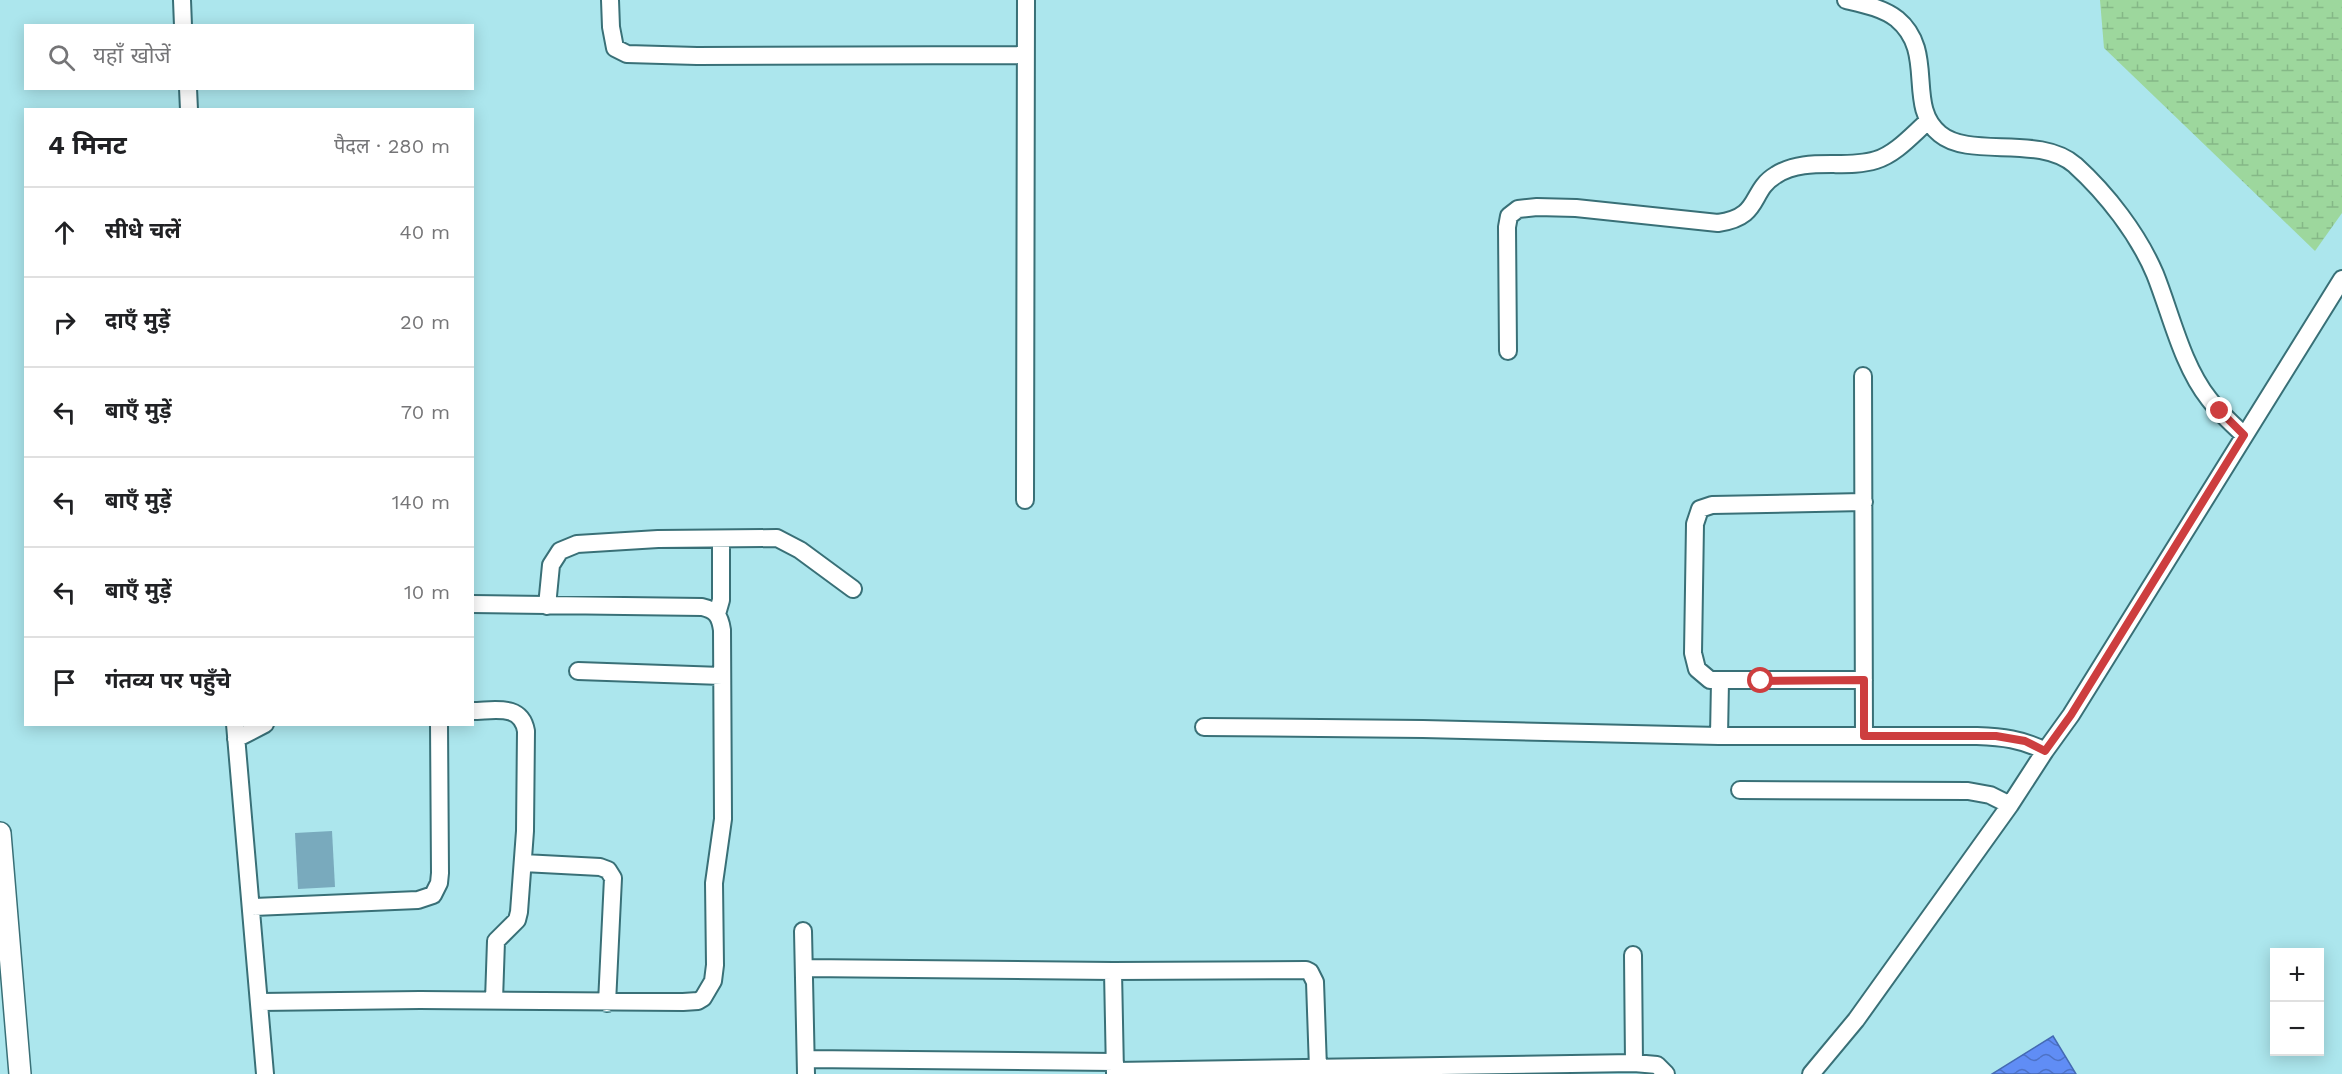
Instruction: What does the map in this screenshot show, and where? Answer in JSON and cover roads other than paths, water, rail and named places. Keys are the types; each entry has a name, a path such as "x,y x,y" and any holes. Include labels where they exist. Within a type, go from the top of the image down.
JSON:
{"street":[{"path":"182,0 183,24"},
{"path":"610,0 612,41 615,48 627,54 1025,56"},
{"path":"1025,500 1026,0"},
{"path":"1846,0 1879,9 1897,19 1916,44 1920,66 1922,105 1928,121 1940,134 1952,141 1971,146 2021,147 2049,152 2072,162 2107,198 2155,273 2167,310 2194,375 2209,399 2244,435"},
{"path":"188,90 189,108"},
{"path":"1508,351 1507,227 1509,216 1518,209 1576,208 1718,224 1731,222 1741,218 1757,199 1766,183 1776,175 1791,168 1814,164 1860,163 1878,159 1901,145 1928,121"},
{"path":"1811,1074 1856,1020 2010,805 2078,705 2342,279"},
{"path":"1863,376 1864,736"},
{"path":"1864,502 1712,505 1700,509 1695,524 1693,653 1697,669 1710,680 1864,680"},
{"path":"547,606 551,565 560,551 567,547 591,543 777,538 787,542 853,589"},
{"path":"717,614 721,600 721,539"},
{"path":"260,1002 494,1000 607,1003 698,1000 709,991 713,981 714,883 723,819 721,620 710,609 702,607 474,604"},
{"path":"578,671 722,676"},
{"path":"1719,736 1720,681"},
{"path":"474,711 516,713 524,723 526,795 523,863 517,920 496,941 494,1000"},
{"path":"258,726 235,732 265,1074"},
{"path":"252,907 418,900 433,896 440,873 439,726"},
{"path":"1204,727 1423,729 1719,736 1996,736 2025,741 2045,751"},
{"path":"1740,790 1979,791 2010,805"},
{"path":"0,833 20,1074"},
{"path":"523,863 600,867 608,870 613,878 607,1003"},
{"path":"803,931 806,1066 1278,1072 1318,1068 1634,1063 1657,1065 1666,1074"},
{"path":"1633,955 1634,1063"},
{"path":"804,969 1306,970 1310,972 1315,982 1318,1068"},
{"path":"1113,971 1115,1069"}],"water":[{"path":"2053,1036 2076,1074 1992,1074"}]}
